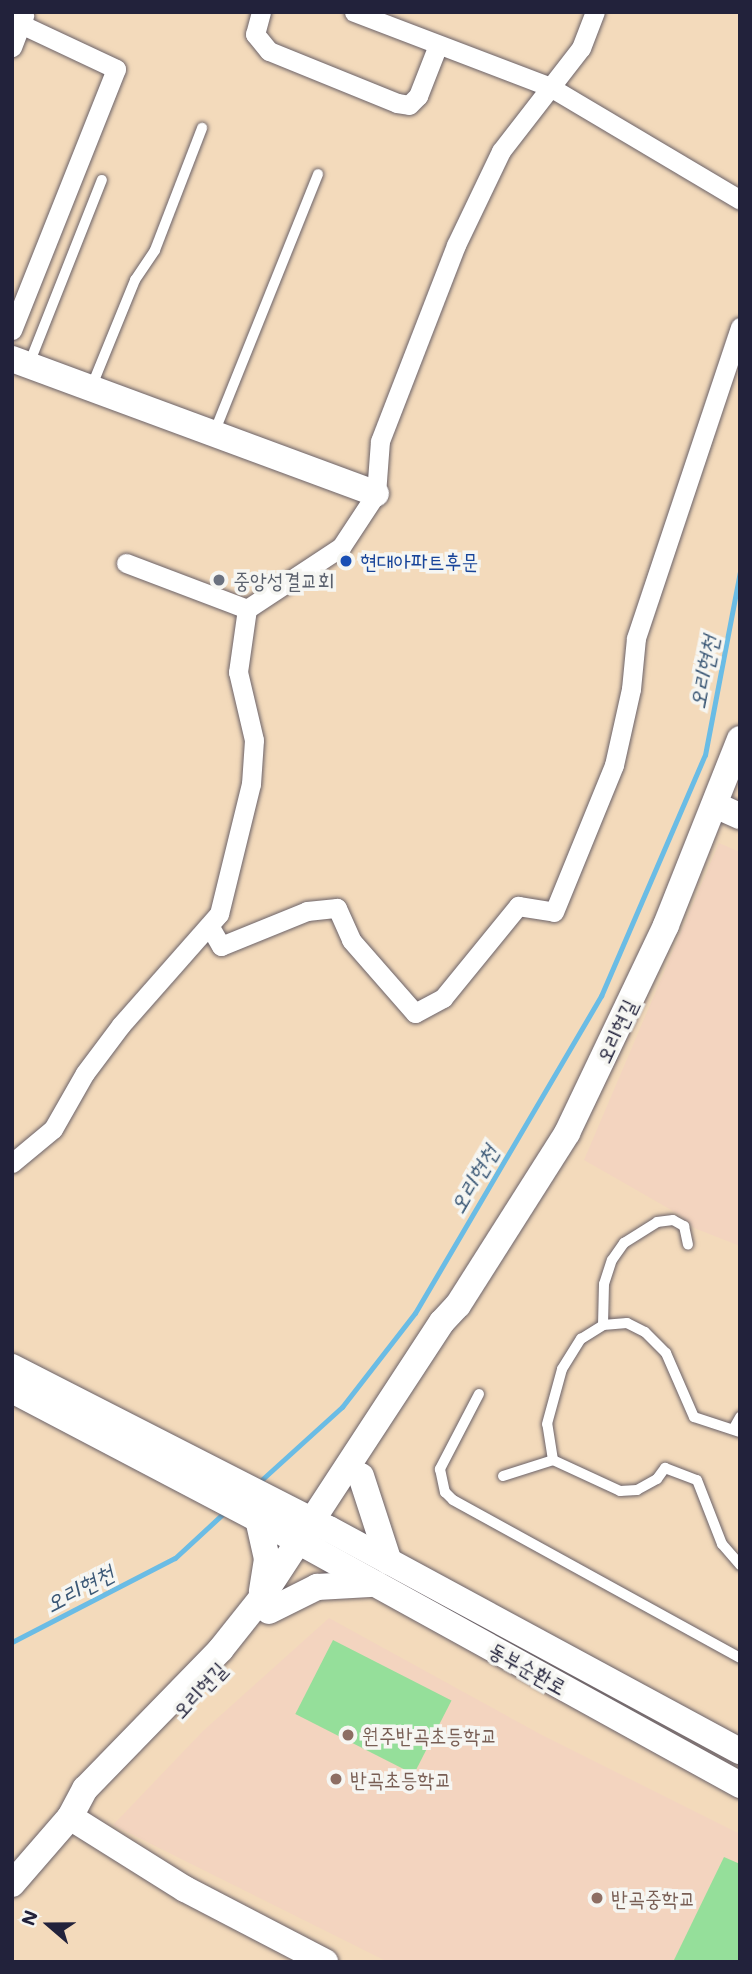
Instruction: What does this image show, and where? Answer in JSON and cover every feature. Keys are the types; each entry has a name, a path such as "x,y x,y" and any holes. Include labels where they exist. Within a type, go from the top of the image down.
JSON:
{"street":[{"path":"261,12 256,34 269,51 397,103 409,105 418,96 438,45"},
{"path":"354,12 550,87 740,200"},
{"path":"12,1163 53,1129 85,1073 121,1025 219,914 251,784 254,740 238,672 247,610 341,547 376,494 380,441 456,245 501,151 581,48 595,12"},
{"path":"12,47 20,19 116,69 12,330"},
{"path":"210,927 221,946 307,911 337,908 351,940 415,1013 443,998 518,906 554,912 614,765 631,689 636,638 740,327"},
{"path":"20,362 376,494"},
{"path":"126,563 247,610"},
{"name":"오리현길","path":"12,1884 70,1817 85,1788 265,1605 315,1537 352,1475 452,1324 458,1305 567,1133 666,925 740,739"},
{"path":"715,805 740,816"},
{"path":"12,1367 116,1431"},
{"path":"12,1390 116,1431"},
{"name":"동부순환로","path":"116,1431 383,1574 740,1785"},
{"path":"352,1475 383,1574 317,1587 265,1605 267,1575 264,1509 309,1496 352,1475"},
{"name":"동부순환로","path":"383,1574 740,1751"},
{"path":"70,1817 185,1889 325,1962"}],"lane":[{"path":"91,388 135,280 155,250 202,128"},
{"path":"214,434 318,174"},
{"path":"20,362 102,180"},
{"path":"603,1325 604,1284 624,1243 657,1222 673,1220 684,1226 688,1245"},
{"path":"553,1460 547,1424 562,1369 581,1339 603,1325 627,1323 645,1332 666,1353 681,1397 694,1417 737,1430 740,1418"},
{"path":"479,1394 440,1469 445,1492 453,1500 740,1658"},
{"path":"503,1476 553,1460 620,1491 637,1490 657,1479 665,1468 697,1480 722,1544 740,1564"}],"shaded area":[{"path":"719,843 740,852 740,1246 694,1228 680,1215 584,1160"},
{"name":"반곡초등학교","path":"329,1618 540,1734 740,1834 740,1962 388,1962 113,1825 203,1731"}],"green space":[{"path":"333,1640 452,1700 414,1774 295,1714"},
{"path":"724,1857 740,1864 740,1962 673,1962"}],"waterway":[{"name":"오리현천","path":"257,1484 342,1407 415,1313 601,996 705,755 740,572"},
{"name":"오리현천","path":"12,1642 175,1558 226,1511"}],"place":[{"name":"현대아파트후문","path":"346,561"},
{"name":"중앙성결교회","path":"219,580"},
{"name":"원주반곡초등학교","path":"348,1735"},
{"name":"반곡초등학교","path":"336,1779"},
{"name":"반곡중학교","path":"597,1898"}]}
